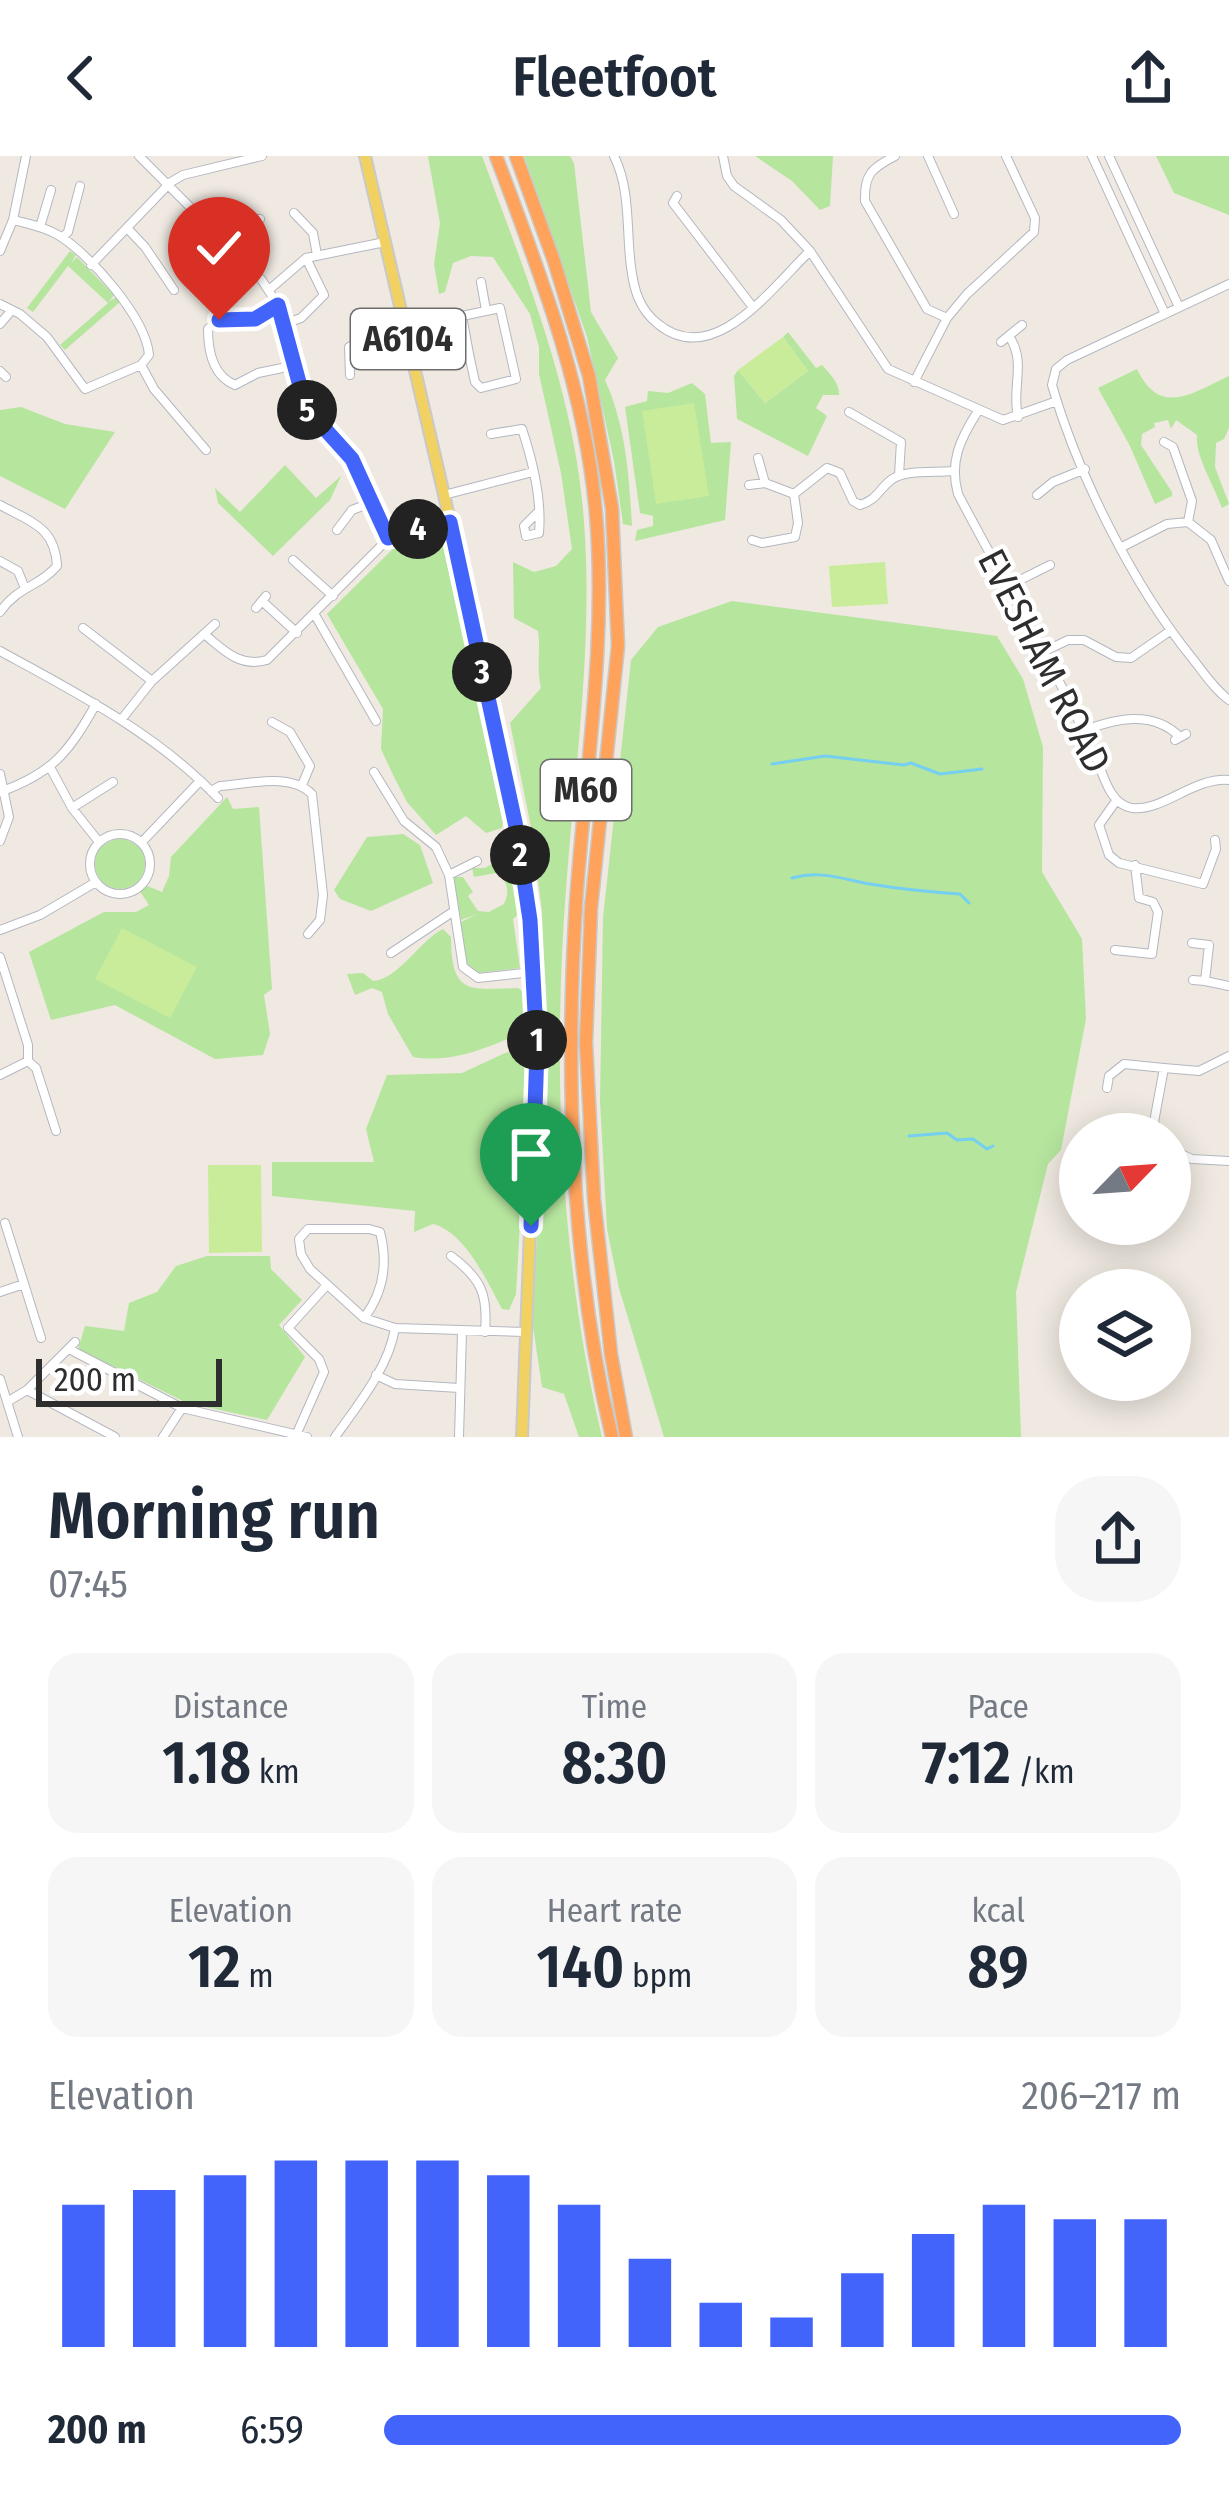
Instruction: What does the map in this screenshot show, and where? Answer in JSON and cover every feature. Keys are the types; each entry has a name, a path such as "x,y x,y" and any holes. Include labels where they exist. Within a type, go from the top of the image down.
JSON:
{"highway":[{"name":"M60","path":"496,156 559,328 582,422 596,510 599,637 576,905 572,1048 578,1200 597,1358 612,1437"},
{"name":"M60","path":"516,156 589,376 612,508 618,646 591,908 586,1043 594,1199 610,1354 626,1437"}],"main road":[{"name":"A6104","path":"365,156 516,827 530,920 537,1050 522,1437"}],"street":[{"path":"139,156 251,268"},
{"path":"91,265 177,177 262,156"},
{"path":"614,156 623,179 638,300 651,318 688,341 710,338 810,251"},
{"path":"723,156 734,186 782,220 810,251 887,369 1003,420 1057,400"},
{"path":"895,156 871,169 865,201 926,309 947,318"},
{"path":"928,156 954,214"},
{"path":"914,382 947,318 1034,232 1035,218 1006,156"},
{"path":"1092,156 1165,314"},
{"path":"0,251 13,220 24,157"},
{"path":"1097,167 1110,159 1179,307"},
{"path":"63,237 80,186"},
{"path":"40,226 51,190"},
{"path":"671,200 752,306"},
{"path":"294,213 313,233 317,255"},
{"path":"226,242 248,220 260,219"},
{"path":"0,304 47,337 86,389 141,365 150,352 124,301 63,237 13,220"},
{"path":"127,228 174,290"},
{"path":"196,254 216,233"},
{"path":"270,289 305,258 385,242"},
{"path":"284,324 301,318 324,295 305,258"},
{"path":"261,279 278,305 306,408 348,452 388,538"},
{"path":"481,282 486,310"},
{"path":"1229,284 1056,369 1052,385 1120,548 1170,631 1229,700"},
{"path":"278,305 255,319 242,316 212,324 208,343 213,363 235,385 258,373 292,366"},
{"path":"0,324 12,310"},
{"path":"486,310 503,312 516,379 481,388 461,318 486,310"},
{"path":"350,375 349,347 404,319"},
{"path":"1018,418 1014,402 1021,362 1005,339 1022,325"},
{"path":"415,364 469,354"},
{"path":"141,365 154,389 206,450"},
{"path":"794,494 827,468 840,472 853,501 860,505 876,500 899,475 952,471 963,434 978,411"},
{"path":"850,412 901,442 899,475"},
{"path":"491,434 517,427 522,430 539,511"},
{"path":"1172,444 1192,501 1188,522"},
{"path":"758,458 765,484"},
{"path":"1037,496 1053,482 1085,469"},
{"name":"EVESHAM ROAD","path":"952,471 958,494 1084,730 1116,801 1143,808 1209,780 1229,780"},
{"path":"444,495 533,472"},
{"path":"748,485 765,484 794,494"},
{"path":"750,538 762,543 797,540 794,494"},
{"path":"337,530 352,510 374,502"},
{"path":"0,505 44,529 56,547 57,566 46,579 24,586 0,612"},
{"path":"204,634 236,659 253,664 267,660 388,538 450,522"},
{"path":"1120,548 1167,524 1188,522 1211,540 1228,577"},
{"path":"0,561 18,572 24,586"},
{"path":"300,562 333,596"},
{"path":"1006,587 1050,565"},
{"path":"262,602 297,633"},
{"path":"315,615 376,721"},
{"path":"121,720 152,681 215,624"},
{"path":"83,628 152,681"},
{"path":"1041,653 1068,640 1084,640 1116,657 1131,658 1170,631"},
{"path":"0,651 121,720 214,795 220,786 289,781 302,785 314,799 323,895 320,920 308,934"},
{"path":"2,791 51,769 96,704"},
{"path":"1084,730 1139,718 1166,724 1180,737"},
{"path":"272,722 296,740 310,766 302,785"},
{"path":"51,769 72,808 99,842"},
{"path":"374,772 404,821 436,847 449,874 463,967 478,978 534,972"},
{"path":"0,775 9,817 0,841"},
{"path":"142,842 200,781"},
{"path":"72,808 113,782"},
{"path":"1116,801 1099,825 1109,855 1119,862 1203,884 1215,840"},
{"path":"121,833 142,842 151,868 139,888 123,895 95,882 90,863 99,842 121,833"},
{"path":"449,874 477,861"},
{"path":"1115,950 1152,954 1158,912 1153,902 1139,898 1135,865"},
{"path":"0,931 40,915 95,882"},
{"path":"391,953 454,911"},
{"path":"1192,943 1214,946 1205,981"},
{"path":"0,957 28,1045 28,1060 36,1068 56,1132"},
{"path":"1193,980 1229,986"},
{"path":"1107,1088 1109,1076 1124,1064 1199,1071 1229,1056"},
{"path":"0,1075 28,1060"},
{"path":"1156,1113 1164,1068"},
{"path":"1191,1159 1229,1161"},
{"path":"5,1223 41,1338"},
{"path":"364,1318 380,1297 384,1248 380,1232 312,1228 303,1232 301,1255 364,1318 395,1328 526,1332"},
{"path":"452,1256 471,1272 487,1301 484,1332"},
{"path":"0,1292 24,1284"},
{"path":"8,1402 72,1346 182,1408 271,1432 302,1435 324,1372 319,1359 288,1328 326,1285"},
{"path":"335,1437 393,1345 395,1328"},
{"path":"459,1437 462,1332"},
{"path":"376,1375 395,1384 459,1388"},
{"path":"0,1379 18,1437"},
{"path":"27,1390 116,1437"},
{"path":"164,1437 182,1408"}],"green space":[{"path":"428,156 482,156 546,336 579,474 586,611 562,946 560,1087 576,1299 602,1437 579,1437 564,1394 542,1387 532,1320 545,1104 542,911 510,723 541,688 538,631 514,618 513,562 534,572 556,566 572,549 530,314 493,257 471,256 453,263 445,292 439,294 434,264 440,223"},
{"path":"524,156 570,156 574,163 591,312 618,358 605,380 622,433 632,526 623,524 587,337"},
{"path":"755,156 833,156 830,206 820,210 792,181"},
{"path":"1156,156 1229,156 1229,215 1174,193"},
{"path":"70,251 76,255 71,263 77,257 114,295 109,302 116,297 120,302 65,350 60,345 108,303 68,266 33,312 27,308"},
{"path":"788,332 816,368 822,365 828,371 839,391 839,395 823,395 816,408 827,416 808,456 737,419 734,376 738,370 765,403 808,371 783,337"},
{"path":"783,337 808,371 765,403 738,370"},
{"path":"1137,369 1146,384 1166,397 1189,394 1229,376 1229,428 1216,443 1215,467 1229,504 1222,508 1202,461 1197,435 1176,420 1171,429 1168,420 1154,423 1155,427 1142,434 1141,445 1172,492 1155,504 1098,388"},
{"path":"692,383 705,394 711,443 731,442 725,520 635,541 637,530 653,526 653,516 640,513 625,407 647,401 648,391 668,393"},
{"path":"694,403 709,496 656,504 642,411"},
{"path":"21,407 65,424 115,432 65,509 0,476 0,410"},
{"path":"285,465 316,498 341,476 330,500 273,556 218,503 215,488 240,512"},
{"path":"441,532 505,808 502,828 486,833 466,816 436,835 407,802 381,749 383,709 327,614 400,542"},
{"path":"885,562 888,604 832,607 829,566"},
{"path":"732,601 997,636 1023,679 1043,747 1042,872 1082,939 1086,1019 1068,1113 1059,1113 1059,1152 1048,1164 1016,1292 1021,1437 664,1437 619,1288 607,1229 600,1101 603,918 631,660 658,627"},
{"path":"227,797 233,809 259,807 272,989 264,995 270,1034 263,1055 215,1059 115,1005 51,1020 29,952 104,912 136,912 149,905 139,890 145,885 162,892 171,857"},
{"path":"510,824 522,911 513,919 520,968 477,973 465,962 459,923 477,914 461,920 453,877 463,877 478,911 489,912 504,904 503,879 496,873 474,877 472,868 495,862 490,849"},
{"path":"403,834 420,845 433,883 371,911 340,899 334,890 367,837"},
{"path":"120,839 138,846 145,864 138,882 120,889 102,882 95,864 102,846"},
{"path":"122,928 197,967 170,1018 95,979"},
{"path":"443,929 451,937 460,980 476,988 518,988 527,995 528,1031 458,1056 413,1057 388,1014 382,992 372,988 355,995 347,974 382,979"},
{"path":"520,1050 528,1059 528,1080 516,1294 509,1310 502,1309 474,1259 455,1237 433,1224 414,1232 415,1211 272,1196 272,1162 374,1162 366,1129 387,1075 462,1073"},
{"path":"208,1165 261,1165 262,1252 209,1253"},
{"path":"207,1256 270,1256 271,1269 302,1300 279,1325 305,1357 267,1420 187,1403 78,1349 85,1326 124,1331 129,1303 157,1292 176,1266"}],"waterway":[{"path":"772,764 825,756 911,763 940,774 982,769"},
{"path":"792,878 822,875 960,894 969,903"},
{"path":"909,1136 947,1133 957,1140 973,1139 987,1149 993,1146"}],"route":[{"path":"219,320 255,319 278,305 306,408 352,459 388,538 450,522 516,827 530,920 537,1050 531,1226"}]}
